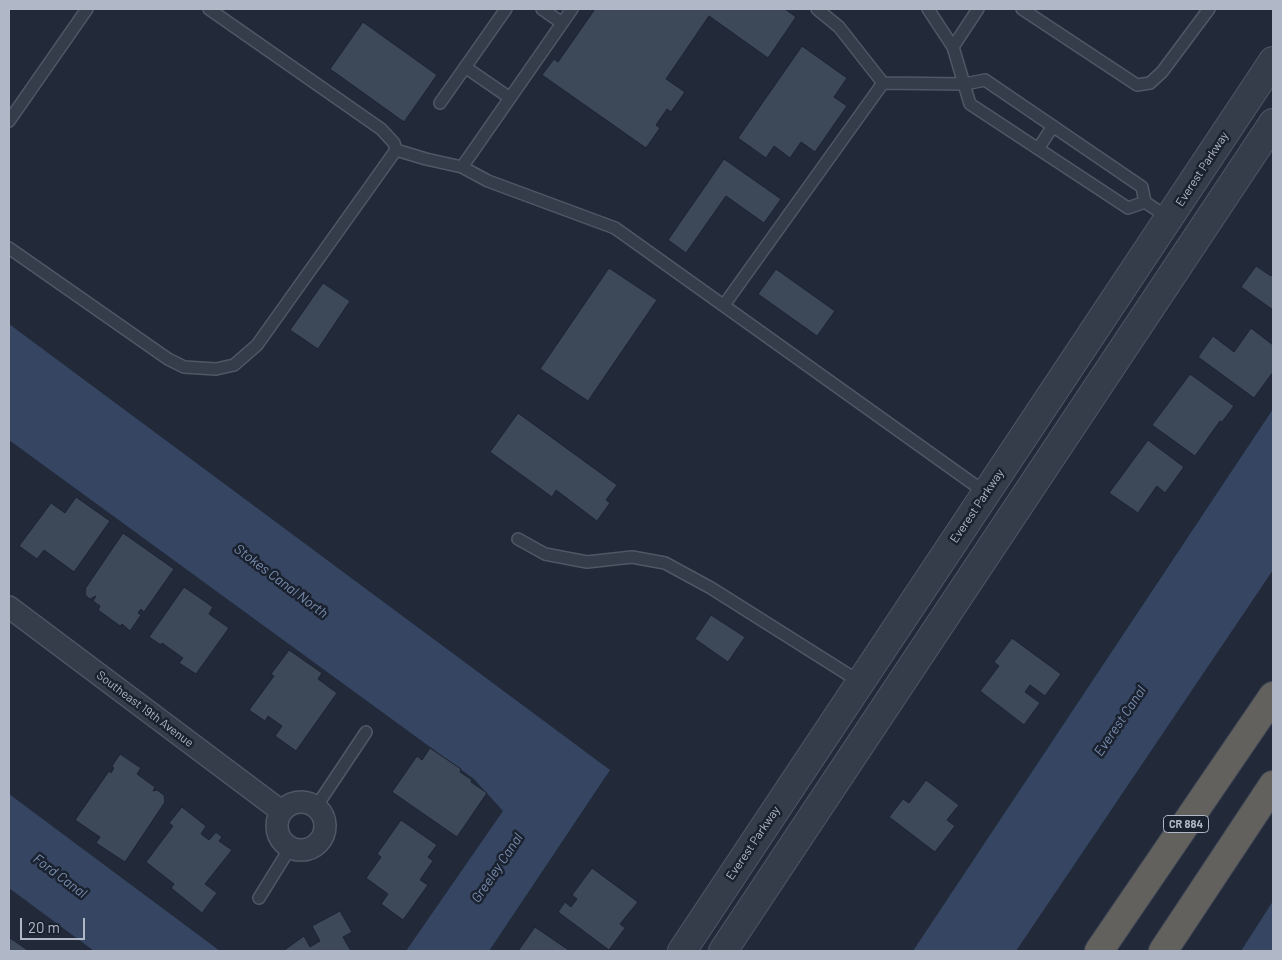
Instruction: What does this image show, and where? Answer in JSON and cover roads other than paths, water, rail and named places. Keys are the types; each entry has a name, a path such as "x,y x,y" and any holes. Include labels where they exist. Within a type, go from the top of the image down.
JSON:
{"highway":[{"name":"CR 884","path":"1099,951 1273,696"},
{"path":"1163,951 1273,785"},
{"path":"1168,951 1214,875"}],"street":[{"name":"Everest Parkway","path":"682,951 1170,219 1273,61"},
{"path":"723,951 1273,123"},
{"path":"1170,219 1198,238"},
{"path":"986,493 1015,512"},
{"name":"Southeast 19th Avenue","path":"9,607 282,811"},
{"path":"860,682 890,701"},
{"path":"294,802 302,802 316,807 322,813 324,820 323,836 313,847 298,850 290,848 279,838 277,831 278,817 282,811 294,802"}],"lane":[{"path":"9,121 87,9"},
{"path":"209,9 381,129 394,143 396,150"},
{"path":"440,103 506,9"},
{"path":"542,9 562,23"},
{"path":"462,166 572,9"},
{"path":"817,9 839,28 883,83"},
{"path":"928,9 953,47 970,104 1128,208 1145,202"},
{"path":"953,47 978,9"},
{"path":"1022,9 1137,85 1150,83 1162,72 1210,9"},
{"path":"465,68 510,98"},
{"path":"883,83 965,84 985,80 1142,187 1145,202 1170,219"},
{"path":"724,305 883,83"},
{"path":"1038,149 1053,126"},
{"path":"396,150 426,159 462,166 488,181 615,228 986,493"},
{"path":"9,248 168,358 184,367 216,369 234,365 257,344 396,150"},
{"path":"518,538 545,554 587,562 632,557 665,562 711,588 860,682"},
{"path":"316,807 366,732"},
{"path":"259,898 290,848"}],"water":[{"path":"9,324 610,770 489,951 406,951 503,811 474,779 9,440"},
{"name":"Everest Canal","path":"1273,409 1273,570 1016,951 913,951"},
{"name":"Ford Canal","path":"9,794 220,951 94,951 9,888"},
{"path":"1273,901 1273,951 1241,951 1243,948"}],"water label":[{"name":"Stokes Canal North","path":"281,581"},
{"name":"Greeley Canal","path":"497,868"}]}
